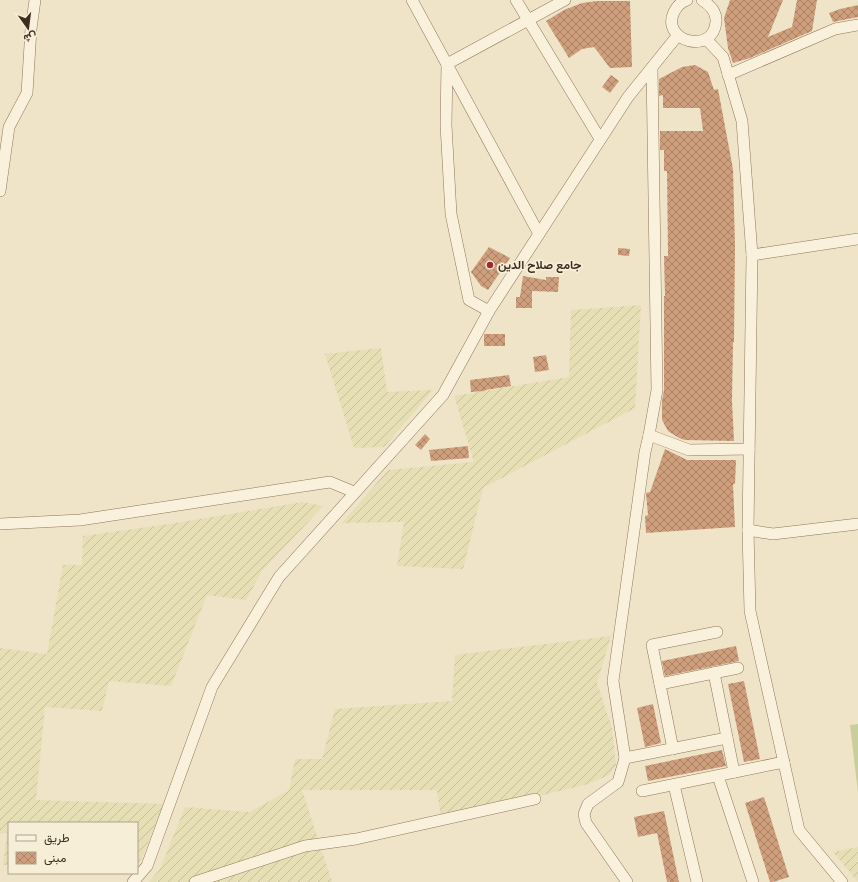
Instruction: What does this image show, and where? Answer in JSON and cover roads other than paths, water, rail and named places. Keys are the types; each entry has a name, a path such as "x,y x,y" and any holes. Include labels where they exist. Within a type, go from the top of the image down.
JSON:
{"street":[{"path":"0,191 9,127 27,93 31,29 35,0"},
{"path":"412,0 539,234"},
{"path":"516,0 600,139"},
{"path":"447,64 565,0"},
{"path":"669,0 673,15"},
{"path":"687,0 677,7 673,15 672,22 678,36 684,40 692,42 699,42 706,39 715,29 716,16 708,1"},
{"path":"728,75 835,29 858,25"},
{"path":"138,881 147,866 212,687 279,576 443,395 489,311 600,139 628,97 678,36"},
{"path":"706,39 723,57 742,121 752,255 748,530 750,611 799,830 842,882"},
{"path":"447,64 446,125 451,214 469,300 489,311"},
{"path":"627,882 586,823 584,814 588,804 618,782 625,758 613,681 645,452 657,390 652,68"},
{"path":"752,255 858,239"},
{"path":"649,435 689,450 749,449"},
{"path":"0,524 80,520 330,482 354,492"},
{"path":"748,530 773,534 858,524"},
{"path":"673,749 652,645 717,632"},
{"path":"660,684 738,668"},
{"path":"714,673 734,772"},
{"path":"625,758 727,738"},
{"path":"642,791 784,762"},
{"path":"718,776 753,882"},
{"path":"674,785 697,882"},
{"path":"195,882 306,846 356,839 535,799"}],"place":[{"name":"جامع صلاح الدين","path":"490,265"}]}
